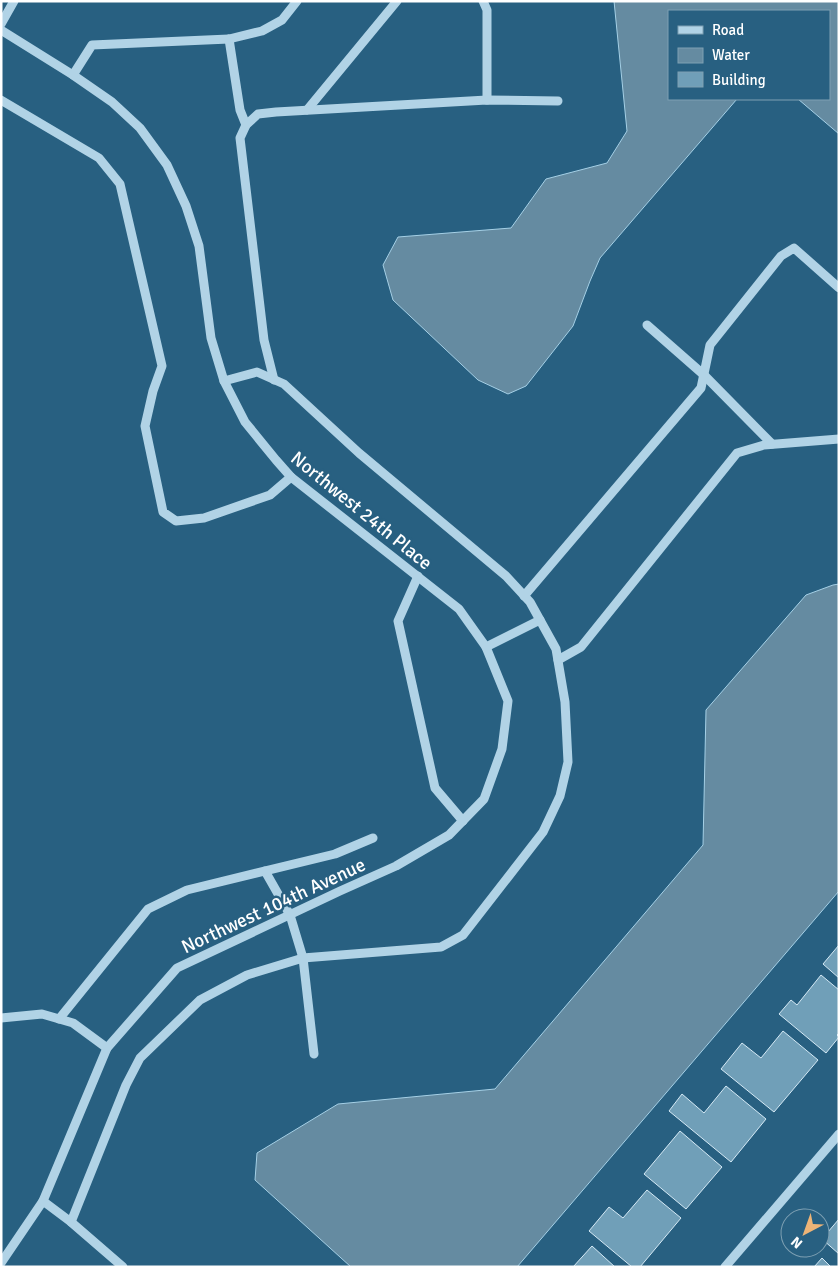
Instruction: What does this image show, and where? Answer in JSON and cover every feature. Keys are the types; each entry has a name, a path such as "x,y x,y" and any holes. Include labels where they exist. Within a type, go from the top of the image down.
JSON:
{"street":[{"path":"1,24 14,1"},
{"path":"73,75 92,45 230,39 262,31 282,20 297,1"},
{"path":"307,110 397,1"},
{"path":"483,1 487,10 487,100"},
{"name":"Northwest 24th Place","path":"1,30 112,102 140,128 167,166 186,206 199,246 211,338 224,381 245,422 291,477 459,609 486,646"},
{"path":"230,39 240,110 246,125"},
{"path":"1,100 99,158 120,184 162,366 153,391 145,426 162,512 176,521 204,518 270,495 291,477"},
{"path":"274,380 264,340 240,138 246,125 258,114 307,110 487,100 558,101"},
{"path":"524,596 701,388 710,345 781,256 794,248 839,288"},
{"path":"647,325 704,375 772,444"},
{"path":"71,1222 126,1085 140,1058 200,1000 247,975 303,958 441,947 463,935 543,832 560,796 568,762 565,702 556,648 530,602 506,576 359,453 284,384 257,372 224,381"},
{"path":"558,660 581,647 737,453 764,445 839,439"},
{"path":"418,576 398,620 435,788 463,821"},
{"path":"486,646 540,620"},
{"name":"Northwest 104th Avenue","path":"4,1260 43,1201 107,1048 177,968 396,866 449,835 484,799 502,749 508,701 486,646"},
{"path":"59,1019 148,910 187,890 335,854 373,838"},
{"path":"265,871 290,915 303,958 314,1054"},
{"path":"1,1018 42,1014 74,1023 107,1048"},
{"path":"725,1267 839,1134"},
{"path":"43,1201 71,1222 123,1267"}],"water":[{"path":"614,1 839,1 839,134 799,100 830,100 830,10 668,10 668,100 736,100 600,258 573,326 526,386 508,394 478,380 393,300 383,265 398,237 511,228 546,179 607,163 627,131"},
{"path":"839,584 839,891 517,1267 351,1267 255,1180 257,1153 338,1104 495,1089 703,845 706,710 806,595"}],"building":[{"path":"839,945 839,978 823,964"},
{"path":"821,975 839,990 839,1033 837,1035 839,1037 826,1053 779,1014 791,1000 797,1005"},
{"path":"783,1031 818,1060 774,1112 721,1069 742,1043 761,1058"},
{"path":"726,1086 766,1119 731,1162 669,1111 682,1094 704,1113"},
{"path":"680,1131 722,1167 686,1209 644,1174"},
{"path":"647,1190 681,1218 640,1267 632,1267 589,1231 609,1207 623,1218"},
{"path":"839,1219 839,1254 830,1246 830,1230"},
{"path":"592,1246 615,1267 573,1267"},
{"path":"822,1258 831,1267 814,1267"}]}
